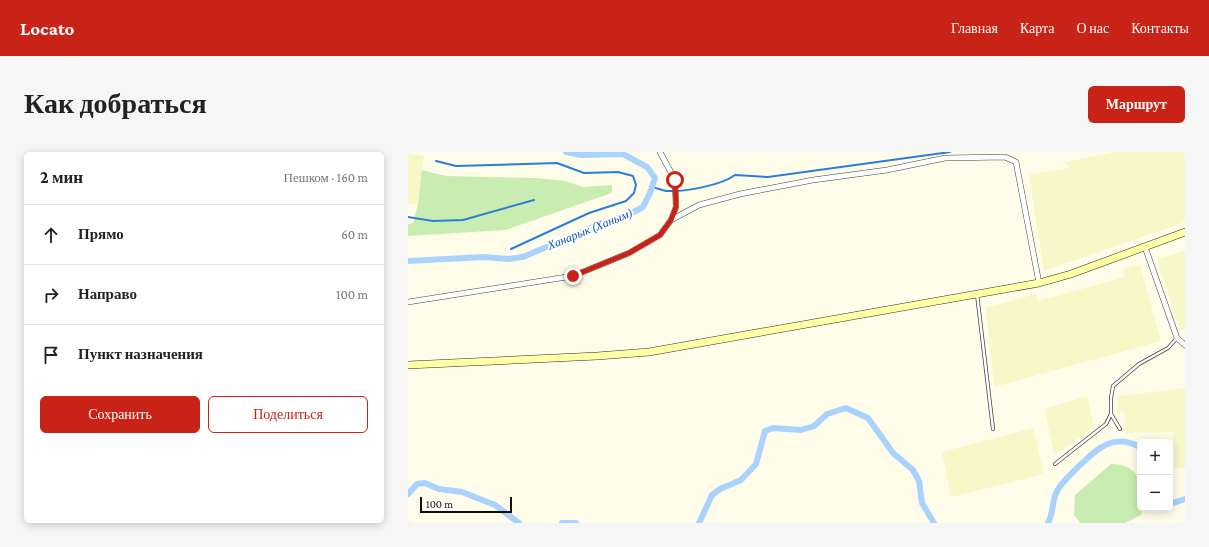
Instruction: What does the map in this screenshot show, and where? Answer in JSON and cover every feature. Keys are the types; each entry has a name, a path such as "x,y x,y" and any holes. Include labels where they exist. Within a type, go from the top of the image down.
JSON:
{"main road":[{"path":"408,365 649,352 1039,283 1071,274 1185,232"}],"street":[{"path":"408,302 573,276 629,253 660,235 671,220 676,207 675,180 660,152"},
{"path":"671,220 699,205 740,194 813,180 887,170 945,158 1005,157 1016,162 1039,283"},
{"path":"1145,247 1177,338 1185,345"}],"lane":[{"path":"977,294 993,429"},
{"path":"1055,464 1106,424 1111,414 1111,398 1114,386 1139,364 1168,348 1177,338"},
{"path":"1111,414 1120,429"}],"green space":[{"path":"1114,152 1185,152 1185,222 1044,271 1029,175 1069,168 1066,162"},
{"path":"408,153 424,156 418,204 408,204"},
{"path":"422,170 446,176 536,178 565,181 583,187 612,185 612,193 505,230 408,236 408,224 413,223 418,204"},
{"path":"1185,251 1185,330 1180,330 1157,259"},
{"path":"1140,265 1161,341 994,387 986,308 1036,294 1038,301 1125,277 1123,269"},
{"path":"1185,388 1185,468 1175,469 1173,432 1126,433 1124,412 1117,412 1118,396"},
{"path":"1087,396 1094,427 1055,456 1044,409"},
{"path":"1033,428 1044,474 951,497 942,452"},
{"path":"1111,464 1121,465 1129,468 1137,477 1137,511 1142,511 1141,515 1125,523 1080,523 1074,515 1075,495"}],"waterway":[{"name":"Ханарык (Ханым)","path":"408,261 484,257 508,259 523,257 598,225 628,215 643,207 655,178 647,167 623,154 581,155 566,152"},
{"path":"652,187 666,191 684,190 713,185 735,175 768,177 950,152"},
{"path":"436,161 456,166 557,163 584,173 618,172 633,176 636,185 634,193 626,201 589,213 511,249"},
{"path":"408,217 433,221 463,220 534,200"},
{"name":"Ханарык (Ханым)","path":"699,523 712,495 720,489 741,480 756,464 765,431 773,428 801,430 814,426 827,414 846,408 868,418 893,453 913,470 919,481 922,503 934,523"},
{"name":"Ханарык (Ханым)","path":"1048,523 1055,497 1062,483 1090,455 1112,442 1121,441 1137,446"},
{"name":"Ханарык (Ханым)","path":"408,494 417,484 425,483 439,489 462,492 495,505 519,523"},
{"name":"Ханарык (Ханым)","path":"1173,503 1185,499"},
{"name":"Ханарык (Ханым)","path":"562,523 576,523"}],"route":[{"path":"573,276 629,253 660,235 671,220 676,207 677,192 675,180"}]}
